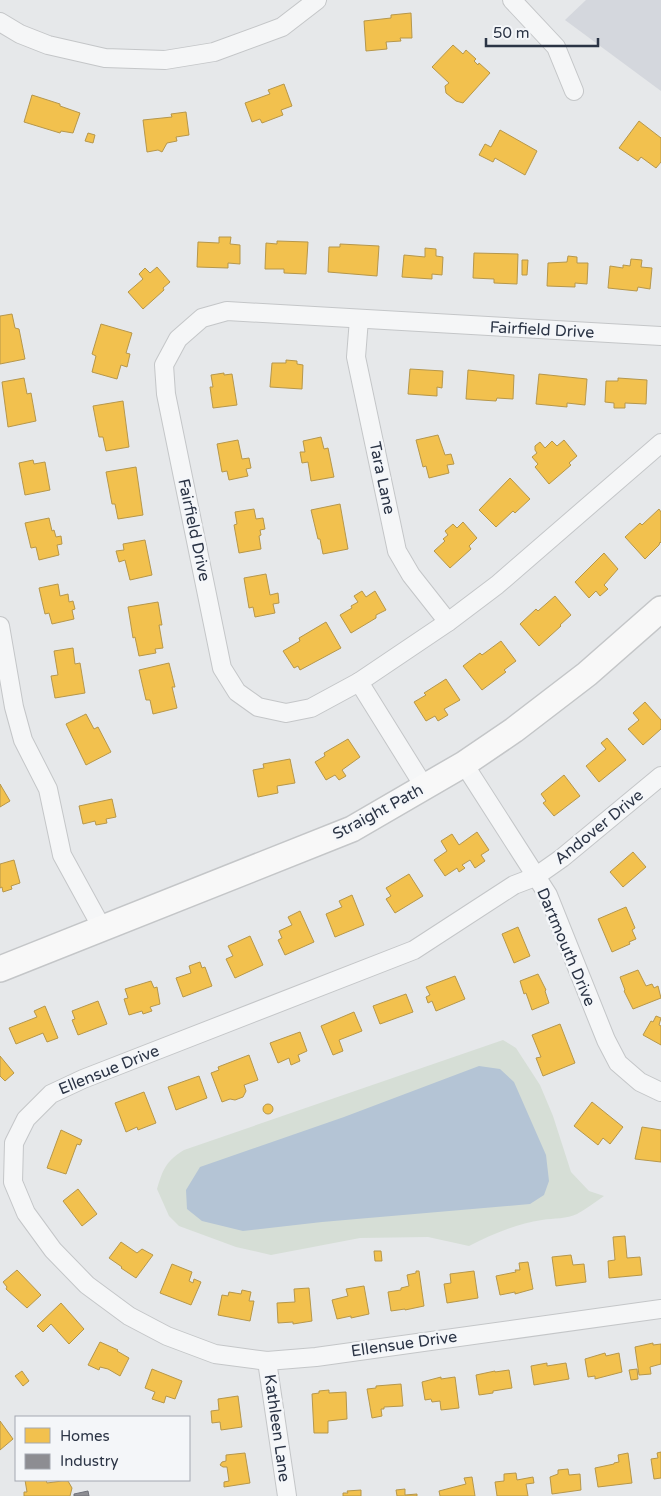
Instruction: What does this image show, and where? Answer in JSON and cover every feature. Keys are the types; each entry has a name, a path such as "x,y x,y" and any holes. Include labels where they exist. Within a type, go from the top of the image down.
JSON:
{"main road":[{"name":"Straight Path","path":"0,969 352,829 425,788 514,730 587,674 661,609"}],"street":[{"path":"0,22 20,34 48,45 105,58 165,60 214,52 282,27 317,0"},
{"path":"512,0 556,47 574,91"},
{"name":"Fairfield Drive","path":"661,336 227,311 202,318 178,339 164,365 166,394 222,668 237,692 258,707 286,712 311,708 359,682 448,622 497,585 661,443"},
{"name":"Tara Lane","path":"359,320 356,357 398,551 411,575 448,622"},
{"path":"0,626 7,708 48,789 62,855 102,928"},
{"path":"359,682 425,788"},
{"name":"Dartmouth Drive","path":"464,764 548,895 606,1040 618,1063 640,1082 661,1092"},
{"name":"Andover Drive","path":"535,877 562,858 661,776"},
{"name":"Ellensue Drive","path":"535,877 514,885 414,950 83,1079 51,1094 26,1119 14,1144 13,1182 26,1213 53,1250 87,1285 129,1316 167,1336 215,1354 268,1361 326,1355 661,1309"},
{"name":"Kathleen Lane","path":"268,1361 287,1496"}],"shaded area":[{"path":"586,0 661,0 661,91 565,20"},
{"path":"503,1040 516,1048 540,1085 553,1116 571,1172 589,1191 604,1196 577,1214 514,1227 469,1246 428,1237 360,1238 271,1255 236,1247 179,1226 169,1216 157,1189 166,1166 184,1150"}],"water":[{"path":"479,1066 500,1069 514,1082 546,1155 549,1181 544,1195 530,1204 322,1222 243,1231 202,1221 187,1209 186,1190 200,1167 344,1117"}],"building: Homes":[{"path":"411,13 412,38 400,38 401,41 386,42 387,49 366,51 364,21 391,18 391,15"},
{"path":"453,45 463,54 466,50 476,59 474,61 478,65 479,63 490,73 463,103 456,101 446,93 445,86 449,83 432,67"},
{"path":"284,84 292,106 281,110 283,115 262,123 260,119 252,122 245,103 270,94 268,90"},
{"path":"32,95 80,113 73,133 61,131 60,133 24,122"},
{"path":"186,112 189,135 176,137 177,141 167,143 162,152 158,150 147,152 143,120 172,117 171,114"},
{"path":"639,121 661,138 661,162 656,168 641,157 638,161 619,148"},
{"path":"500,130 537,151 525,175 495,158 493,162 479,155 485,144 491,147"},
{"path":"88,133 95,135 93,143 85,141"},
{"path":"219,237 231,237 230,244 240,245 240,264 228,263 228,268 197,267 198,242 219,243"},
{"path":"277,241 308,242 306,274 284,273 284,269 265,269 266,243 277,244"},
{"path":"340,244 379,246 377,276 328,272 329,247 340,247"},
{"path":"425,248 436,249 436,256 443,257 442,275 432,274 432,279 402,277 404,255 425,257"},
{"path":"474,253 518,254 517,284 494,283 494,279 473,278"},
{"path":"568,256 577,257 577,263 588,263 587,284 575,283 575,287 547,286 548,263 567,262"},
{"path":"631,259 642,260 641,267 652,268 650,289 638,287 637,291 608,288 610,266 623,268 623,265 630,266"},
{"path":"522,260 528,260 527,275 522,275"},
{"path":"157,267 170,282 143,309 128,292 143,279 139,274 145,268 150,273"},
{"path":"12,314 15,328 19,329 25,359 0,364 0,316"},
{"path":"101,324 132,333 126,353 130,354 127,367 121,365 117,379 92,372 96,356 92,354"},
{"path":"286,360 297,361 297,364 303,365 302,389 270,387 272,363 286,363"},
{"path":"410,369 443,371 442,388 437,387 437,396 408,394"},
{"path":"468,370 514,375 513,399 497,398 496,401 466,399"},
{"path":"224,373 224,375 232,374 237,405 213,408 210,387 213,387 211,375"},
{"path":"539,374 587,379 585,405 567,403 567,407 536,404"},
{"path":"24,378 27,394 31,393 36,421 8,427 2,382"},
{"path":"618,378 647,380 646,404 625,403 625,408 614,408 614,403 605,402 606,381 618,381"},
{"path":"123,401 129,447 106,451 103,437 99,437 93,406"},
{"path":"438,435 445,455 451,454 454,464 447,465 449,473 429,478 426,466 423,467 416,440"},
{"path":"321,437 324,449 328,448 334,477 311,481 308,462 302,463 300,452 305,452 303,441"},
{"path":"238,440 242,459 249,458 251,468 246,469 248,476 229,480 227,471 222,472 217,444"},
{"path":"564,440 577,456 569,463 571,465 549,484 535,467 538,464 532,457 537,453 535,446 540,442 545,448 552,441 557,446"},
{"path":"33,460 34,464 45,462 50,490 25,495 19,463"},
{"path":"136,467 143,515 118,519 115,504 112,504 106,472"},
{"path":"510,478 530,499 515,513 513,511 496,527 479,510"},
{"path":"340,504 348,549 323,554 311,510"},
{"path":"254,509 256,519 263,518 265,529 260,530 261,549 239,553 234,525 237,524 235,512"},
{"path":"659,509 661,512 661,543 645,559 625,537 640,523 642,525"},
{"path":"49,518 52,531 54,530 56,537 61,536 62,544 57,545 59,555 39,560 36,547 31,548 25,523"},
{"path":"463,522 477,538 469,546 471,549 450,568 434,551 445,541 443,539 448,535 445,531 453,524 457,528"},
{"path":"145,540 152,575 130,580 125,560 119,562 116,551 124,550 123,544"},
{"path":"604,553 618,569 604,585 608,589 600,596 596,591 589,598 575,582"},
{"path":"266,574 270,595 278,593 279,603 273,604 275,613 255,617 253,607 249,608 244,578"},
{"path":"58,584 60,596 68,594 69,602 73,601 75,609 72,610 74,619 52,624 49,613 45,614 39,588"},
{"path":"362,591 366,597 375,591 386,610 351,633 340,615 358,602 354,596"},
{"path":"555,596 571,615 539,646 520,624 536,609 538,611"},
{"path":"158,602 163,648 155,649 156,653 139,656 135,637 133,638 128,607"},
{"path":"326,622 341,648 300,670 298,666 294,668 283,651 300,641 299,638"},
{"path":"501,641 516,661 504,670 506,672 482,690 463,666 480,653 482,655"},
{"path":"73,648 75,664 80,663 85,693 55,698 51,676 58,675 54,651"},
{"path":"169,663 175,687 172,687 177,708 153,714 150,700 146,700 139,670"},
{"path":"446,679 460,700 444,709 448,715 438,721 435,716 426,721 414,702"},
{"path":"645,702 661,720 661,729 643,745 628,729 639,720 633,713"},
{"path":"86,714 94,729 98,727 111,752 86,765 66,724"},
{"path":"607,738 626,760 599,782 586,766 606,749 601,743"},
{"path":"348,739 360,757 342,770 346,776 339,780 335,775 326,780 315,762 325,756 324,753"},
{"path":"290,759 295,783 277,786 278,793 258,797 253,770 264,768 263,764"},
{"path":"564,775 580,796 554,816 543,803 546,801 541,794"},
{"path":"0,784 10,801 0,807"},
{"path":"112,799 116,817 106,819 107,823 96,825 95,821 83,824 79,806"},
{"path":"477,832 489,850 481,855 485,861 475,868 470,860 462,865 465,868 459,872 457,868 445,876 434,860 447,851 441,841 452,834 459,845"},
{"path":"633,852 646,867 623,887 610,872"},
{"path":"14,860 20,883 11,886 12,889 3,892 2,887 0,888 0,864"},
{"path":"409,874 423,896 395,913 386,899 391,896 386,888"},
{"path":"352,895 364,925 335,937 326,914 342,907 339,901"},
{"path":"626,907 635,928 632,930 636,939 629,942 630,944 612,952 598,919"},
{"path":"300,911 314,942 285,955 278,940 282,938 279,931 292,925 288,917"},
{"path":"518,927 530,956 514,963 502,934"},
{"path":"250,936 263,965 235,978 226,959 233,956 228,946"},
{"path":"200,962 202,968 205,967 212,986 183,997 176,978 191,973 189,966"},
{"path":"638,970 646,986 652,984 654,988 658,986 661,998 633,1009 624,991 620,977"},
{"path":"538,974 546,990 549,1003 532,1010 520,981"},
{"path":"455,976 465,999 436,1011 432,1001 428,1003 426,997 430,995 426,987"},
{"path":"151,981 154,988 157,987 160,1004 150,1007 152,1011 143,1014 142,1011 129,1015 124,999 128,998 125,989"},
{"path":"406,994 413,1012 380,1024 373,1006"},
{"path":"98,1001 107,1024 78,1035 72,1020 75,1019 72,1011"},
{"path":"45,1006 58,1038 47,1042 43,1033 16,1044 9,1028 37,1017 34,1011"},
{"path":"354,1012 362,1031 339,1040 343,1051 333,1055 321,1026"},
{"path":"656,1016 661,1018 659,1025 661,1026 661,1045 643,1035"},
{"path":"560,1024 575,1063 543,1076 536,1058 541,1057 532,1035"},
{"path":"300,1032 307,1051 298,1055 300,1061 291,1065 289,1058 278,1063 270,1043"},
{"path":"249,1055 258,1080 244,1085 246,1091 243,1097 222,1102 211,1073 219,1070 218,1067"},
{"path":"0,1056 14,1073 5,1081 0,1076"},
{"path":"199,1076 207,1098 176,1110 168,1087"},
{"path":"144,1092 156,1123 138,1130 137,1127 126,1132 115,1103"},
{"path":"592,1102 623,1127 610,1144 603,1138 598,1145 574,1126"},
{"path":"266,1104 270,1104 273,1109 272,1113 266,1114 263,1111 263,1107"},
{"path":"642,1127 661,1130 661,1162 635,1159"},
{"path":"61,1130 82,1140 80,1145 77,1144 66,1174 47,1168"},
{"path":"78,1189 97,1214 82,1226 63,1201"},
{"path":"625,1236 627,1258 640,1257 642,1275 609,1278 608,1261 615,1260 613,1237"},
{"path":"121,1242 137,1253 142,1249 153,1255 136,1278 109,1258"},
{"path":"374,1251 381,1251 382,1261 375,1261"},
{"path":"571,1255 573,1265 584,1264 586,1282 556,1286 552,1257"},
{"path":"528,1262 533,1289 515,1294 515,1292 500,1295 496,1276 516,1272 515,1270 520,1270 519,1263"},
{"path":"172,1264 192,1272 189,1281 193,1283 194,1279 201,1282 191,1305 160,1293"},
{"path":"17,1270 41,1295 27,1308 6,1289 7,1287 3,1282"},
{"path":"416,1271 419,1271 424,1306 391,1311 388,1292 401,1290 401,1288 409,1286 407,1275 416,1273"},
{"path":"474,1271 478,1298 447,1303 444,1284 451,1283 450,1274"},
{"path":"364,1286 369,1314 337,1319 332,1300 348,1296 346,1289"},
{"path":"309,1288 312,1321 293,1324 293,1322 278,1323 277,1303 295,1302 294,1289"},
{"path":"242,1290 251,1292 249,1301 254,1301 250,1321 218,1315 222,1295 228,1296 229,1292 241,1294"},
{"path":"61,1303 84,1329 69,1344 51,1324 43,1332 37,1326"},
{"path":"100,1342 118,1350 129,1358 120,1376 108,1369 100,1367 99,1370 88,1365"},
{"path":"653,1343 653,1345 661,1344 661,1364 650,1367 651,1374 639,1375 635,1347"},
{"path":"605,1353 606,1356 619,1353 622,1372 595,1379 595,1376 588,1377 585,1359"},
{"path":"547,1363 547,1366 566,1363 569,1379 534,1385 531,1366"},
{"path":"152,1369 182,1381 175,1399 166,1396 164,1403 152,1399 155,1392 145,1388"},
{"path":"637,1369 638,1379 631,1380 629,1370"},
{"path":"509,1370 512,1388 479,1395 476,1375"},
{"path":"22,1371 29,1381 23,1386 15,1376"},
{"path":"441,1377 441,1379 455,1377 459,1408 441,1410 440,1401 432,1402 431,1399 425,1400 422,1382"},
{"path":"401,1384 403,1406 384,1407 384,1409 381,1409 382,1416 372,1418 367,1389 376,1388 376,1386"},
{"path":"329,1390 329,1393 346,1392 347,1419 328,1421 328,1433 314,1433 312,1394"},
{"path":"238,1396 242,1427 221,1430 220,1422 212,1423 211,1411 219,1410 218,1399"},
{"path":"0,1421 13,1439 0,1450"},
{"path":"661,1452 661,1478 654,1479 651,1459 658,1458 657,1453"},
{"path":"245,1453 250,1483 224,1487 224,1482 229,1481 227,1467 220,1465 226,1461 226,1455"},
{"path":"628,1453 632,1483 598,1487 595,1468 619,1462 618,1455"},
{"path":"568,1469 569,1475 580,1474 581,1490 552,1494 550,1477 558,1474 558,1470"},
{"path":"516,1473 517,1480 533,1477 534,1483 526,1484 528,1496 497,1496 495,1482 504,1481 504,1474"},
{"path":"472,1477 475,1496 440,1496 439,1491 466,1484 464,1478"},
{"path":"25,1481 46,1481 47,1483 68,1481 72,1488 70,1496 24,1496 24,1492 27,1492"},
{"path":"405,1489 405,1495 417,1494 417,1496 397,1496 396,1490"},
{"path":"361,1490 361,1496 343,1496 343,1493 348,1493 347,1491"}],"building: Industry":[{"path":"88,1491 89,1496 74,1496 74,1494"}]}
